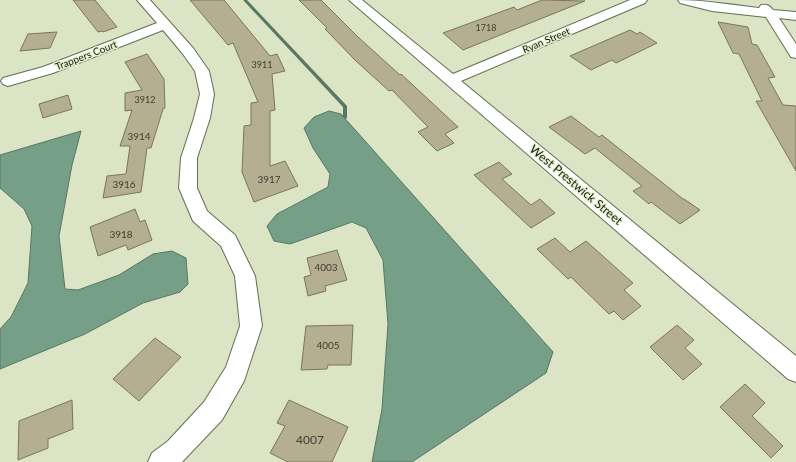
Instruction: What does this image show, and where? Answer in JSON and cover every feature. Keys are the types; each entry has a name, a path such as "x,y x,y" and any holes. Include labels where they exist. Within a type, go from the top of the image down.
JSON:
{"street":[{"path":"143,0 188,51 202,71 207,94 202,118 189,158 188,188 200,216 228,241 245,276 251,326 236,373 213,411 177,450 160,462"},
{"name":"West Prestwick Street","path":"355,0 796,371"},
{"name":"Ryan Street","path":"451,80 641,0"},
{"path":"684,0 712,7 772,15 796,16"},
{"path":"757,0 772,15 796,54"},
{"name":"Trappers Court","path":"8,81 48,70 164,25"}],"shaded area":[{"path":"329,111 341,114 553,352 546,373 412,462 372,462 382,409 388,324 383,260 366,228 352,222 290,244 274,241 267,226 277,214 328,187 330,174 313,148 304,128 314,117"},
{"path":"81,131 72,165 59,236 65,289 78,290 119,275 153,254 172,251 186,258 188,284 180,292 143,303 85,334 0,369 0,329 11,317 28,283 32,226 24,209 0,188 0,155"}],"building":[{"path":"73,0 95,0 117,27 103,32 98,32"},
{"path":"190,0 224,0 270,56 277,54 285,71 272,74 275,110 270,111 270,166 285,161 298,186 254,202 242,172 244,126 251,125 251,103 258,102 233,43 228,45"},
{"path":"299,0 321,0 358,37 400,75 401,74 458,127 445,134 454,143 437,151 418,132 428,127 392,90 389,91 356,61 325,29 327,28"},
{"path":"542,0 585,1 463,50 443,33 514,7 517,10"},
{"path":"718,22 748,27 752,44 757,45 775,77 768,78 783,105 796,106 796,171 756,101 762,101 739,54 733,53"},
{"path":"630,30 637,34 640,32 657,43 616,63 612,60 591,70 570,56"},
{"path":"57,32 50,48 20,51 28,34"},
{"path":"147,54 164,79 165,108 163,109 151,148 147,148 141,192 103,198 107,176 126,174 130,146 120,146 132,110 125,111 125,93 142,90 125,62"},
{"path":"68,95 72,109 43,118 39,104"},
{"path":"571,116 599,137 602,135 683,199 700,210 680,224 651,202 649,204 633,191 642,186 595,148 585,154 549,127"},
{"path":"499,162 512,174 502,179 531,205 540,199 555,213 531,228 474,175"},
{"path":"135,209 140,222 145,220 152,240 128,250 126,245 98,256 90,227"},
{"path":"555,238 570,252 586,241 633,283 624,290 641,306 623,320 614,311 609,314 571,277 568,279 537,249"},
{"path":"337,250 347,280 325,286 326,291 308,296 304,277 311,275 307,258"},
{"path":"353,325 351,365 328,365 327,369 301,370 306,326"},
{"path":"677,325 694,340 685,348 702,364 683,380 650,347"},
{"path":"155,338 181,357 139,401 113,379"},
{"path":"745,384 765,403 752,416 783,446 771,458 720,407"},
{"path":"72,400 73,429 48,439 48,448 18,460 19,421"},
{"path":"289,400 348,427 332,462 288,462 270,453 285,426 277,423"}],"waterway":[{"path":"245,0 345,107 345,117"}]}
